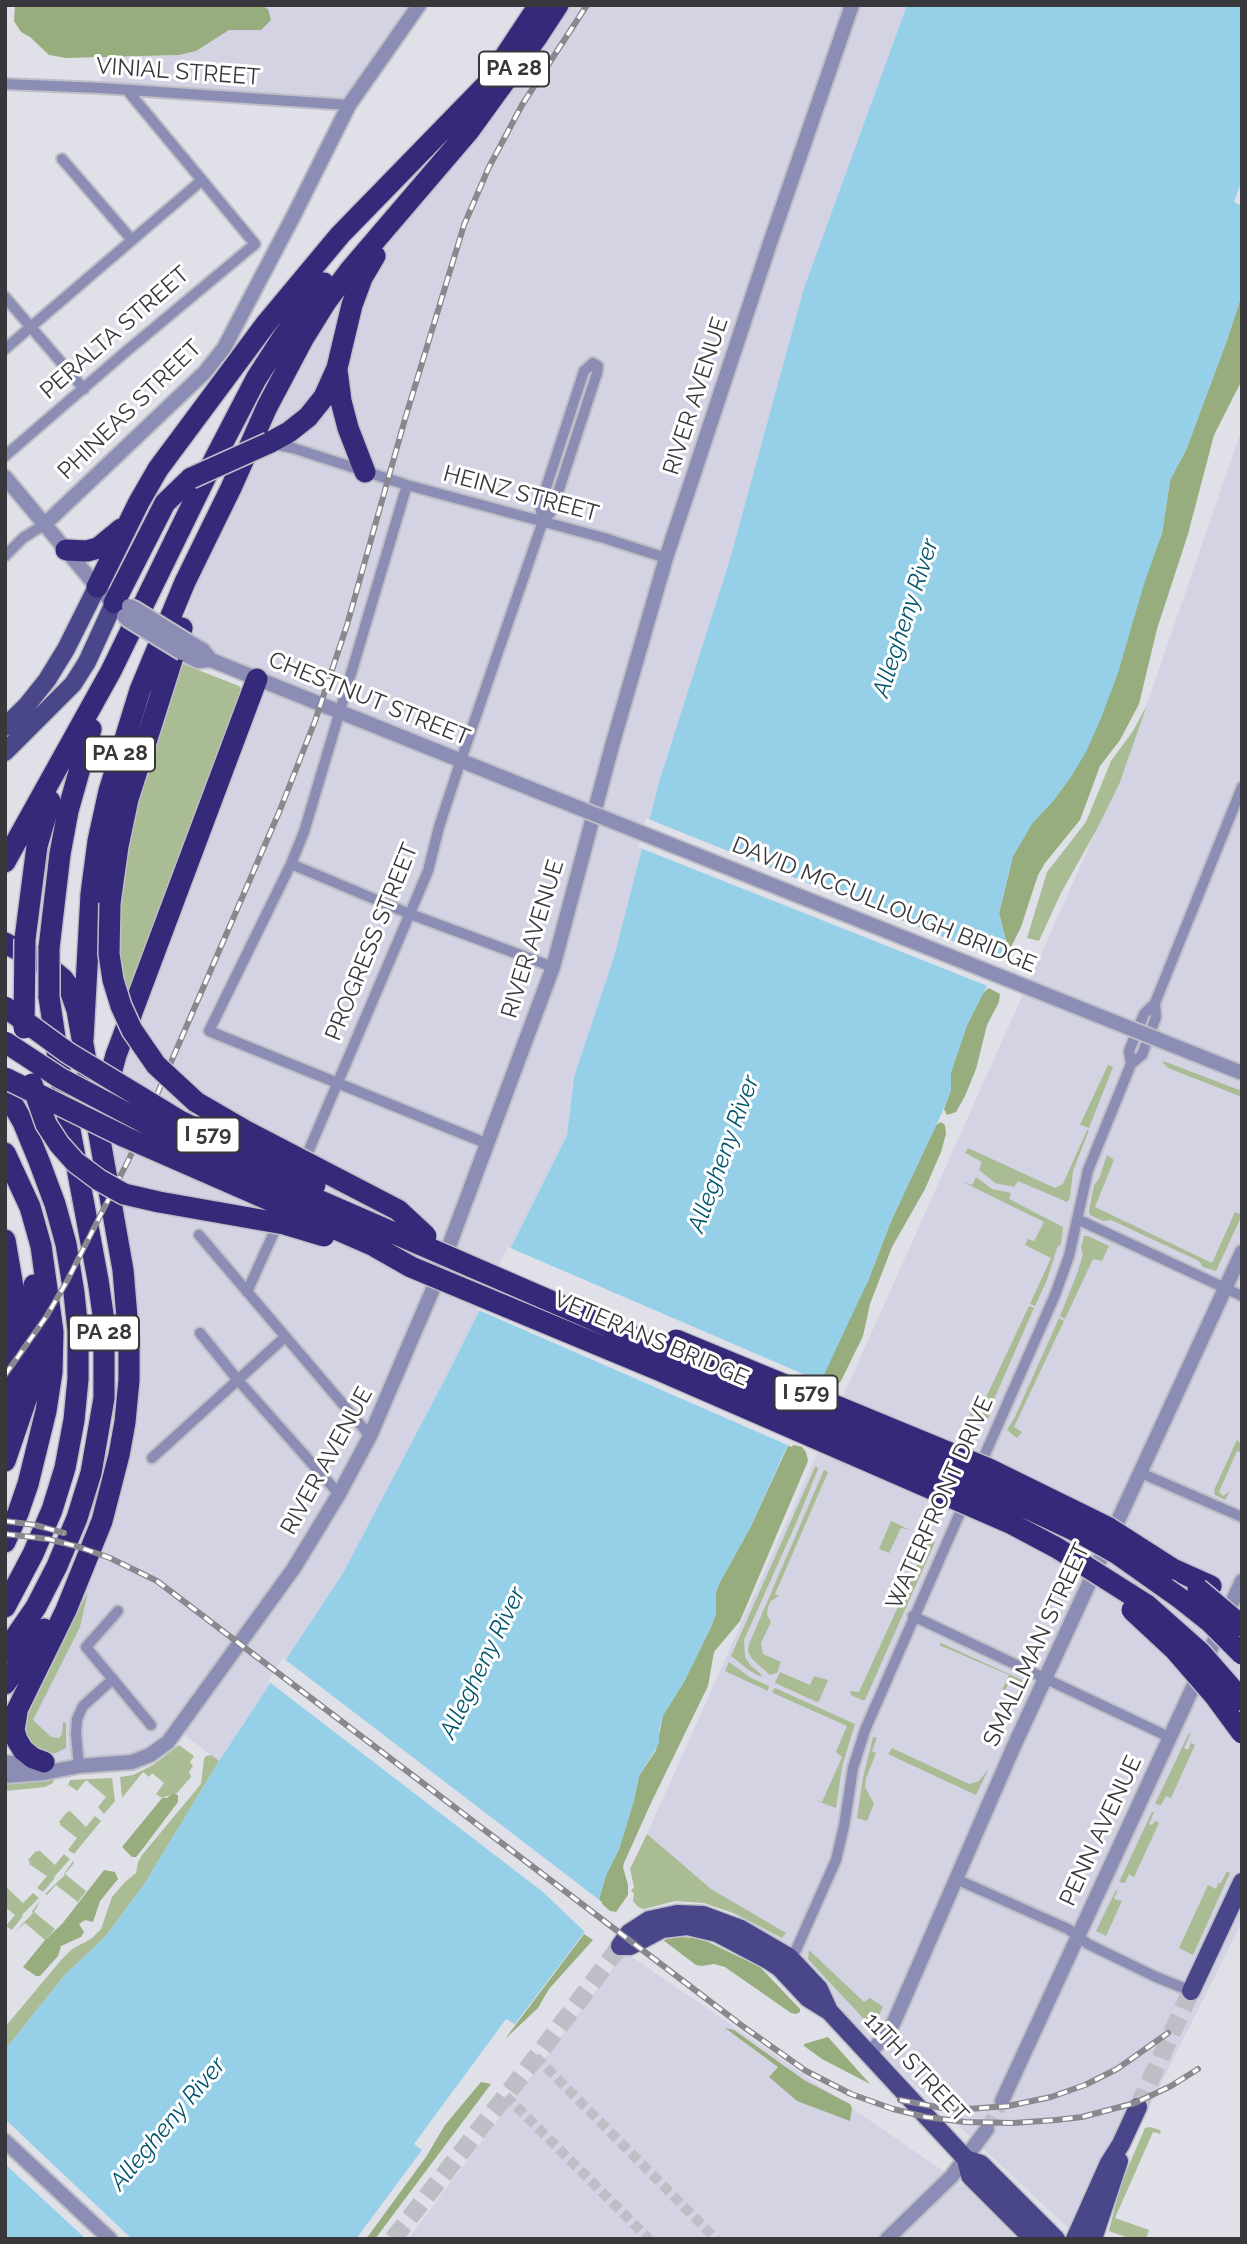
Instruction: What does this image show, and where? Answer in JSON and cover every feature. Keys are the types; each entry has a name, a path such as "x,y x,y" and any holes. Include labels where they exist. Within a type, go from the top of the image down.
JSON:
{"highway":[{"name":"PA 28","path":"5,1652 36,1607 57,1566 76,1518 91,1473 104,1398 104,1321 64,1098 49,997 49,948 60,854 68,811 95,717 111,671 256,379 317,292 412,182 488,83 539,5"},
{"name":"PA 28","path":"5,1729 66,1610 102,1521 125,1422 129,1380 127,1305 83,1040 91,894 99,841 109,791 140,690 186,582 267,407 303,339 350,270 468,132 558,5"},
{"path":"97,587 147,487 169,453 297,284 340,235 488,83"},
{"path":"119,606 157,517 174,493 191,478 289,432 308,417 324,397 337,368 352,305 362,278 430,177"},
{"path":"337,368 348,428 365,472"},
{"path":"231,488 202,563 141,752 118,846 110,903 109,954 113,980 132,1030 156,1065 195,1102 398,1210 426,1236"},
{"path":"66,550 87,551 98,548 130,520"},
{"path":"5,862 111,671"},
{"path":"105,1164 108,1094 116,1055 257,679"},
{"path":"69,750 52,794 37,846 15,941 25,1045 33,1086 46,1124 59,1144 75,1162 124,1194 284,1224 411,1267"},
{"path":"15,941 63,979 69,987 83,1040"},
{"name":"VETERANS BRIDGE","path":"5,1007 68,1053 180,1121 426,1236 989,1469 1109,1528 1173,1569 1242,1626"},
{"path":"5,1042 60,1078 168,1135 1082,1534 1116,1553 1181,1599 1210,1622 1242,1654"},
{"name":"VETERANS BRIDGE","path":"5,1078 125,1137 362,1241 411,1267 661,1371 1010,1523 1118,1586 1164,1619 1200,1652 1242,1700"},
{"path":"5,1091 23,1122 39,1161 66,1244 78,1331 78,1379 65,1468 52,1510 5,1607"},
{"path":"5,1153 30,1207 41,1246 53,1332 52,1372 41,1433 22,1503 5,1542"},
{"path":"5,1168 24,1227 36,1303 30,1388 5,1461"},
{"path":"5,1240 13,1287 15,1327 13,1365 5,1413"},
{"path":"5,1522 41,1433"},
{"path":"1057,1548 1132,1610 1175,1650 1242,1733"},
{"path":"5,1684 30,1652 85,1561"},
{"path":"1173,1569 1211,1586 1242,1615"},
{"path":"17,1710 14,1730 17,1740 23,1750 44,1762"}],"main road":[{"path":"5,727 47,680 97,587"},
{"path":"5,752 73,684 119,606"},
{"path":"1191,1991 1242,1882"},
{"name":"11TH STREET","path":"829,2011 819,1989 789,1957 761,1939 719,1927 780,1968 808,1998 829,2011 966,2159 981,2164 1056,2239"},
{"path":"1075,2239 1138,2107"},
{"path":"1093,2239 1119,2167 1121,2144"},
{"name":"11TH STREET","path":"966,2159 970,2176 1033,2239"}],"street":[{"path":"349,105 419,5"},
{"name":"RIVER AVENUE","path":"79,1766 132,1762 150,1755 168,1742 294,1568 370,1436 427,1304 553,967 611,746 667,558 852,5"},
{"name":"VINIAL STREET","path":"5,84 349,105"},
{"path":"5,349 201,181 127,90"},
{"name":"PHINEAS STREET","path":"5,556 23,538 45,524 205,372 218,356 248,306 349,105"},
{"path":"62,159 132,240"},
{"name":"PERALTA STREET","path":"5,456 255,244 201,181"},
{"path":"5,297 84,389"},
{"name":"PROGRESS STREET","path":"247,1292 428,871 461,760 543,521 552,511 597,373 598,366 593,363 584,371 540,506 543,521"},
{"name":"HEINZ STREET","path":"269,443 667,558"},
{"name":"CHESTNUT STREET","path":"5,477 97,587 119,606 134,608 186,647 203,650 211,660 509,780"},
{"path":"407,485 304,832 209,1031 488,1144"},
{"name":"DAVID MCCULLOUGH BRIDGE","path":"509,780 1242,1073"},
{"name":"WATERFRONT DRIVE","path":"789,1957 796,1950 836,1860 860,1745 913,1616 1055,1295 1069,1256 1088,1170 1131,1064 1142,1055 1156,1017 1155,1003 1242,787"},
{"path":"291,864 410,914 553,967"},
{"path":"1077,1219 1242,1296"},
{"path":"199,1235 370,1436"},
{"name":"SMALLMAN STREET","path":"869,2054 894,2022 1045,1679 1242,1252"},
{"path":"200,1333 237,1380 339,1494"},
{"path":"152,1458 285,1337"},
{"path":"1141,1473 1242,1517"},
{"name":"PENN AVENUE","path":"1002,2101 1242,1581"},
{"path":"118,1611 86,1647 151,1726"},
{"path":"913,1616 1169,1737"},
{"path":"79,1766 77,1719 83,1706 113,1679"},
{"path":"5,1763 44,1762 79,1766"},
{"path":"5,1776 44,1773 79,1766"},
{"path":"956,1879 1068,1929 1140,1969 1191,1991"},
{"path":"887,2239 952,2176 987,2129"},
{"path":"5,2141 110,2239"}],"shaded area":[{"path":"260,5 419,5 349,105 101,88 100,57 179,55 268,9"},
{"path":"558,5 907,5 804,288 730,559 659,782 614,957 574,1077 567,1135 446,1377 343,1573 219,1761 178,1730 150,1755 79,1766 44,1762 17,1710 66,1610 125,1422 106,1108 257,679 189,642 192,633 182,626 203,563 303,339"},
{"path":"1242,428 1242,1922 1083,2239 1080,2239 903,2074 866,2035 647,1834 1127,762"},
{"path":"625,1952 1042,2239 408,2239"}],"green space":[{"path":"15,5 260,5 268,9 271,20 261,30 229,30 196,51 179,55 66,58 49,55 21,32 14,21"},
{"path":"1242,294 1242,380 1214,435 1188,534 1157,629 1139,704 1120,740 1100,766 1080,820 1038,875 1021,927 1009,951 1006,949 999,913 1013,856 1032,823 1072,775 1162,533 1170,480 1186,450"},
{"path":"178,662 239,686 243,691 130,994 126,992 119,955 118,925 125,843"},
{"path":"1147,705 1120,782 1097,829 1061,893 1039,941 1027,938 1047,872 1086,822 1111,761 1133,731"},
{"path":"989,988 1000,994 999,1002 987,1025 976,1069 965,1096 956,1112 947,1115 944,1109 951,1090 951,1072 967,1025 983,993"},
{"path":"1163,1061 1242,1091 1242,1097 1168,1068"},
{"path":"1108,1065 1113,1067 1089,1128 1080,1125"},
{"path":"941,1122 945,1125 946,1134 941,1152 925,1189 892,1247 870,1304 863,1336 841,1381 833,1386 823,1377 833,1351 868,1281 891,1221 936,1125"},
{"path":"1087,1130 1073,1171 1070,1198 1067,1202 1018,1181 1014,1187 995,1183 979,1170 982,1162 965,1153 968,1148 1055,1188 1063,1184"},
{"path":"1107,1155 1114,1160 1095,1207 1212,1263 1235,1212 1242,1215 1216,1271 1111,1220 1103,1221 1090,1215 1094,1185 1099,1179"},
{"path":"976,1177 992,1189 1011,1193 1009,1199 1063,1227 1061,1244 1057,1248 1035,1306 1030,1304 1051,1258 1025,1245 1028,1239 1034,1241 1044,1222 963,1182 972,1185"},
{"path":"1084,1236 1109,1246 1102,1261 1093,1259 1065,1319 1060,1316 1083,1254 1081,1248"},
{"path":"1029,1306 1034,1308 991,1406 991,1413 986,1422 971,1417 975,1404 982,1406"},
{"path":"1059,1318 1064,1321 1014,1427 1022,1432 1017,1438 1007,1430"},
{"path":"1237,1440 1242,1449 1237,1451 1219,1492 1223,1496 1230,1491 1225,1500 1215,1495 1214,1490"},
{"path":"788,1446 802,1447 808,1461 740,1621 714,1652 708,1686 624,1863 628,1895 616,1912 610,1911 599,1899 606,1875 619,1849 639,1776 656,1750 663,1715 684,1682 710,1629 716,1614 716,1592 720,1582 750,1528"},
{"path":"815,1467 818,1469 797,1521 744,1640 745,1657 762,1677 731,1656"},
{"path":"824,1470 828,1472 775,1594 779,1596 771,1601 768,1607 767,1615 771,1622 761,1643 763,1654 781,1662 777,1673 770,1675 752,1659 748,1651 749,1644"},
{"path":"891,1521 910,1530 901,1528 889,1553 879,1549"},
{"path":"922,1535 935,1542 865,1700 862,1700 851,1695 850,1691 859,1692 928,1541 921,1537"},
{"path":"88,1592 80,1627 33,1720 51,1737 59,1738 63,1722 66,1723 66,1748 47,1754 27,1748 23,1712 31,1708 42,1680"},
{"path":"941,1643 1022,1680 1026,1687 1018,1704 1015,1697 1019,1688 1009,1683 1005,1691 1002,1690 1009,1675 939,1645"},
{"path":"729,1662 751,1678 769,1686 768,1691 725,1671"},
{"path":"780,1672 810,1685 814,1676 828,1680 817,1702 775,1683"},
{"path":"775,1688 855,1724 842,1767 836,1808 814,1800 822,1802 842,1757 836,1752 847,1726 773,1693"},
{"path":"1189,1733 1184,1748 1188,1750 1191,1743 1195,1745 1171,1798 1166,1796 1161,1805 1155,1804"},
{"path":"873,1737 877,1738 872,1751 876,1753 865,1787 874,1804 867,1821 857,1818"},
{"path":"179,1745 194,1756 190,1762 193,1766 189,1772 191,1777 177,1793 162,1798 156,1794 164,1783 152,1773 149,1777 143,1772 122,1798 120,1777 133,1775 153,1765"},
{"path":"892,1748 969,1784 979,1781 989,1768 976,1795 888,1754"},
{"path":"211,1755 219,1761 145,1883 106,1936 64,1976 5,2050 5,2027 62,1959 101,1929 112,1897 136,1873 142,1855 201,1784 204,1759"},
{"path":"112,1778 115,1801 104,1814 98,1807 106,1797 86,1780 77,1791 69,1785 67,1788 70,1780"},
{"path":"54,1779 53,1783 45,1787 5,1791 5,1782"},
{"path":"173,1793 178,1795 178,1802 136,1857 132,1857 122,1847 162,1798"},
{"path":"70,1811 86,1827 95,1816 101,1821 74,1854 68,1850 77,1838 59,1822"},
{"path":"1152,1812 1149,1824 1152,1825 1155,1821 1159,1823 1134,1877 1129,1874 1125,1883 1119,1882"},
{"path":"647,1834 711,1889 786,1933 782,1938 736,1914 704,1903 675,1901 644,1909 638,1907 633,1901 634,1893 631,1891 634,1887 630,1869"},
{"path":"39,1850 55,1865 64,1854 70,1859 43,1892 37,1888 47,1876 29,1864 28,1860"},
{"path":"73,1861 65,1874 86,1891 78,1902 56,1885 45,1894 65,1875 64,1874"},
{"path":"104,1870 115,1872 118,1879 100,1901 93,1922 85,1920 79,1924 84,1932 81,1937 61,1946 58,1956 40,1976 23,1967 62,1924"},
{"path":"1227,1871 1230,1873 1193,1955 1179,1948 1208,1885 1216,1889"},
{"path":"7,1888 23,1903 33,1893 39,1898 12,1930 6,1926 15,1915 5,1907"},
{"path":"1116,1890 1114,1899 1122,1901 1106,1936 1096,1931"},
{"path":"41,1900 34,1912 55,1929 45,1940 25,1923 14,1933 33,1913"},
{"path":"584,1934 593,1940 549,1989 538,2008 505,2039"},
{"path":"680,1937 708,1942 760,1967 800,2012 791,2013 725,1967 714,1964 696,1965 663,1940"},
{"path":"809,1950 864,2002 870,1998 883,2007 877,2019 871,2022 862,2017 808,1959"},
{"path":"725,2028 734,2030 804,2080 850,2104 850,2121 797,2101 769,2077 778,2067"},
{"path":"828,2037 870,2084 822,2059 804,2046"},
{"path":"481,2082 491,2084 375,2239 366,2239 426,2157 445,2125"},
{"path":"1145,2128 1160,2130 1161,2134 1153,2132 1115,2218 1149,2230 1146,2239 1131,2239 1109,2231 1120,2186"}],"water":[{"name":"Allegheny River","path":"907,5 1242,5 1242,180 1234,202 1240,205 1242,201 1242,294 1186,450 1170,480 1162,533 1101,718 1072,775 1032,824 1013,856 999,913 1006,949 967,1025 951,1072 951,1090 941,1115 822,1379 750,1528 720,1582 716,1592 716,1614 684,1682 663,1715 659,1743 639,1776 619,1849 606,1875 592,1922 515,2024 506,2019 414,2144 422,2150 356,2239 5,2239 5,2050 64,1976 106,1936 145,1883 219,1761 343,1573 446,1377 567,1135 574,1077 614,957 659,782 730,559 804,288"}],"pier":[{"path":"646,818 1003,961 990,987 638,847"},
{"path":"508,1247 824,1383 792,1447 476,1309"},
{"path":"283,1658 602,1902 588,1935 543,1892 268,1681"},
{"path":"5,2119 132,2239 86,2239 5,2164"}],"tunnel":[{"path":"393,2239 620,1946"},
{"path":"1138,2107 1191,1991"},
{"path":"536,2057 716,2239"},
{"path":"506,2096 649,2239"},
{"path":"987,2129 1002,2101"}],"railway":[{"path":"5,1375 46,1317 66,1283 130,1157 280,810 315,721 347,625 405,419 464,225 489,167 522,105 587,5"},
{"path":"5,1521 64,1533"},
{"path":"5,1534 48,1539 79,1547 110,1558 157,1581 741,2025 806,2071 851,2094 893,2109 965,2122 1056,2120 1082,2117 1135,2103 1171,2086 1198,2069"},
{"path":"900,2100 942,2108 968,2109 1008,2106 1051,2097 1085,2085 1117,2069 1168,2033"}]}
